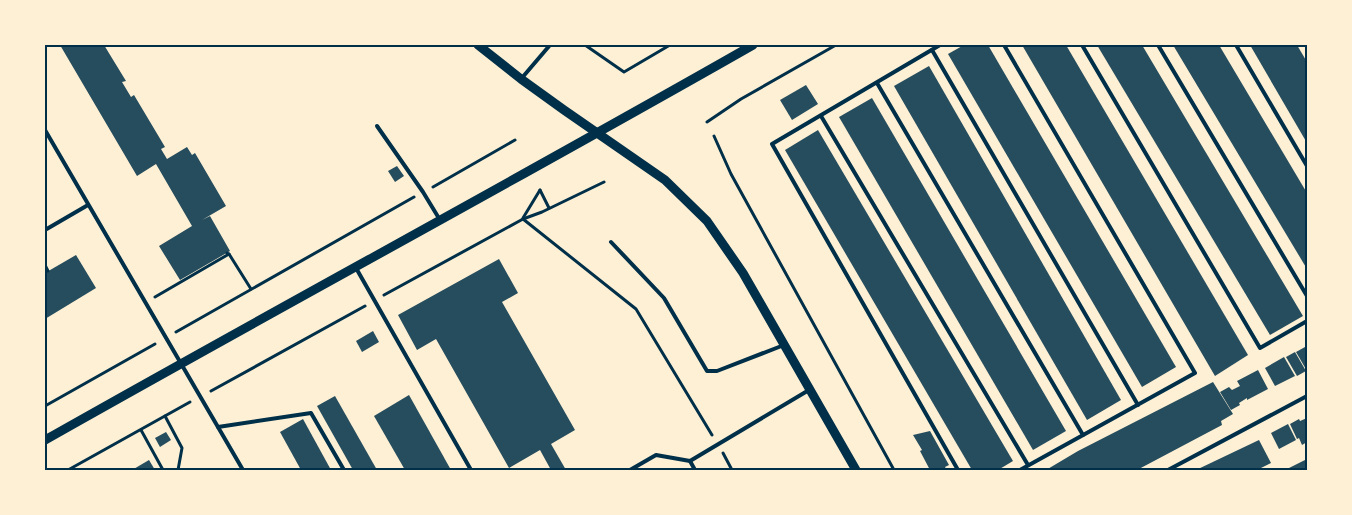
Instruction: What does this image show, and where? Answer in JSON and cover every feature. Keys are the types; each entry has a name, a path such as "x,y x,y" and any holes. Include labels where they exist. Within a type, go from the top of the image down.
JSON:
{"street":[{"path":"478,45 520,79 665,180 707,221 743,273 856,470"},
{"path":"45,440 181,363 598,134 753,45"}],"lane":[{"path":"520,79 550,45"},
{"path":"940,45 772,144 958,470"},
{"path":"1004,45 1196,373 1020,470"},
{"path":"1082,45 1260,348 1307,321"},
{"path":"1158,45 1307,296"},
{"path":"1236,45 1307,166"},
{"path":"932,50 1138,405"},
{"path":"877,83 1084,435"},
{"path":"821,116 1028,465"},
{"path":"377,126 440,220"},
{"path":"45,130 243,470"},
{"path":"45,230 88,205"},
{"path":"611,242 664,298 708,371 717,371 784,344"},
{"path":"356,267 471,470"},
{"path":"630,470 656,455 690,461 810,390"},
{"path":"1168,470 1307,396"},
{"path":"218,427 311,413 344,470"},
{"path":"690,461 695,470"}],"path":[{"path":"585,45 624,72 670,45"},
{"path":"707,122 741,98 836,45"},
{"path":"714,136 731,174 894,470"},
{"path":"45,406 515,140"},
{"path":"68,470 523,219 604,182"},
{"path":"523,219 540,190 549,208"},
{"path":"523,219 636,309 654,336 732,470"},
{"path":"146,302 228,253 251,290"},
{"path":"45,265 48,271"},
{"path":"165,416 182,448 178,470"},
{"path":"141,430 163,470"}],"building":[{"path":"60,45 104,45 126,81 122,82 131,97 134,95 165,147 161,149 167,159 187,147 192,155 195,153 226,206 202,220 210,216 230,251 180,280 159,246 192,226 156,164 137,176"},
{"path":"964,45 988,45 1176,367 1142,387 948,54"},
{"path":"1022,45 1066,45 1248,355 1215,376"},
{"path":"1097,45 1142,45 1303,316 1270,335"},
{"path":"1173,45 1219,45 1307,193 1307,269"},
{"path":"1250,45 1297,45 1307,62 1307,143"},
{"path":"929,66 1121,400 1087,420 894,86"},
{"path":"806,85 818,104 792,120 780,100"},
{"path":"872,98 1066,431 1033,450 839,117"},
{"path":"818,130 1013,461 998,470 972,470 785,150"},
{"path":"397,166 404,176 395,182 388,171"},
{"path":"76,255 96,288 45,319 45,273"},
{"path":"499,259 518,293 502,302 575,430 551,444 566,470 551,470 540,450 509,468 436,339 417,350 398,315"},
{"path":"373,331 379,342 362,352 356,341"},
{"path":"1305,347 1307,350 1307,371 1296,352"},
{"path":"1295,352 1306,371 1297,376 1286,357"},
{"path":"1284,357 1295,376 1275,386 1265,368"},
{"path":"1258,370 1268,389 1247,400 1247,398 1231,410 1220,392 1229,387 1232,390 1240,386 1237,381"},
{"path":"1213,382 1233,414 1221,421 1222,425 1137,470 1046,470 1078,451"},
{"path":"409,395 451,470 405,470 374,416"},
{"path":"335,396 377,470 353,470 317,406"},
{"path":"1307,418 1307,442 1302,445 1290,424 1299,419 1300,421"},
{"path":"303,419 331,470 301,470 280,432"},
{"path":"1288,424 1296,440 1279,449 1271,433"},
{"path":"930,431 949,465 945,467 947,470 930,470 920,451 922,450 913,435"},
{"path":"166,432 171,440 160,447 155,438"},
{"path":"1259,440 1271,463 1257,470 1196,470"},
{"path":"1307,459 1307,470 1285,470"},
{"path":"149,460 155,470 132,470"}]}
